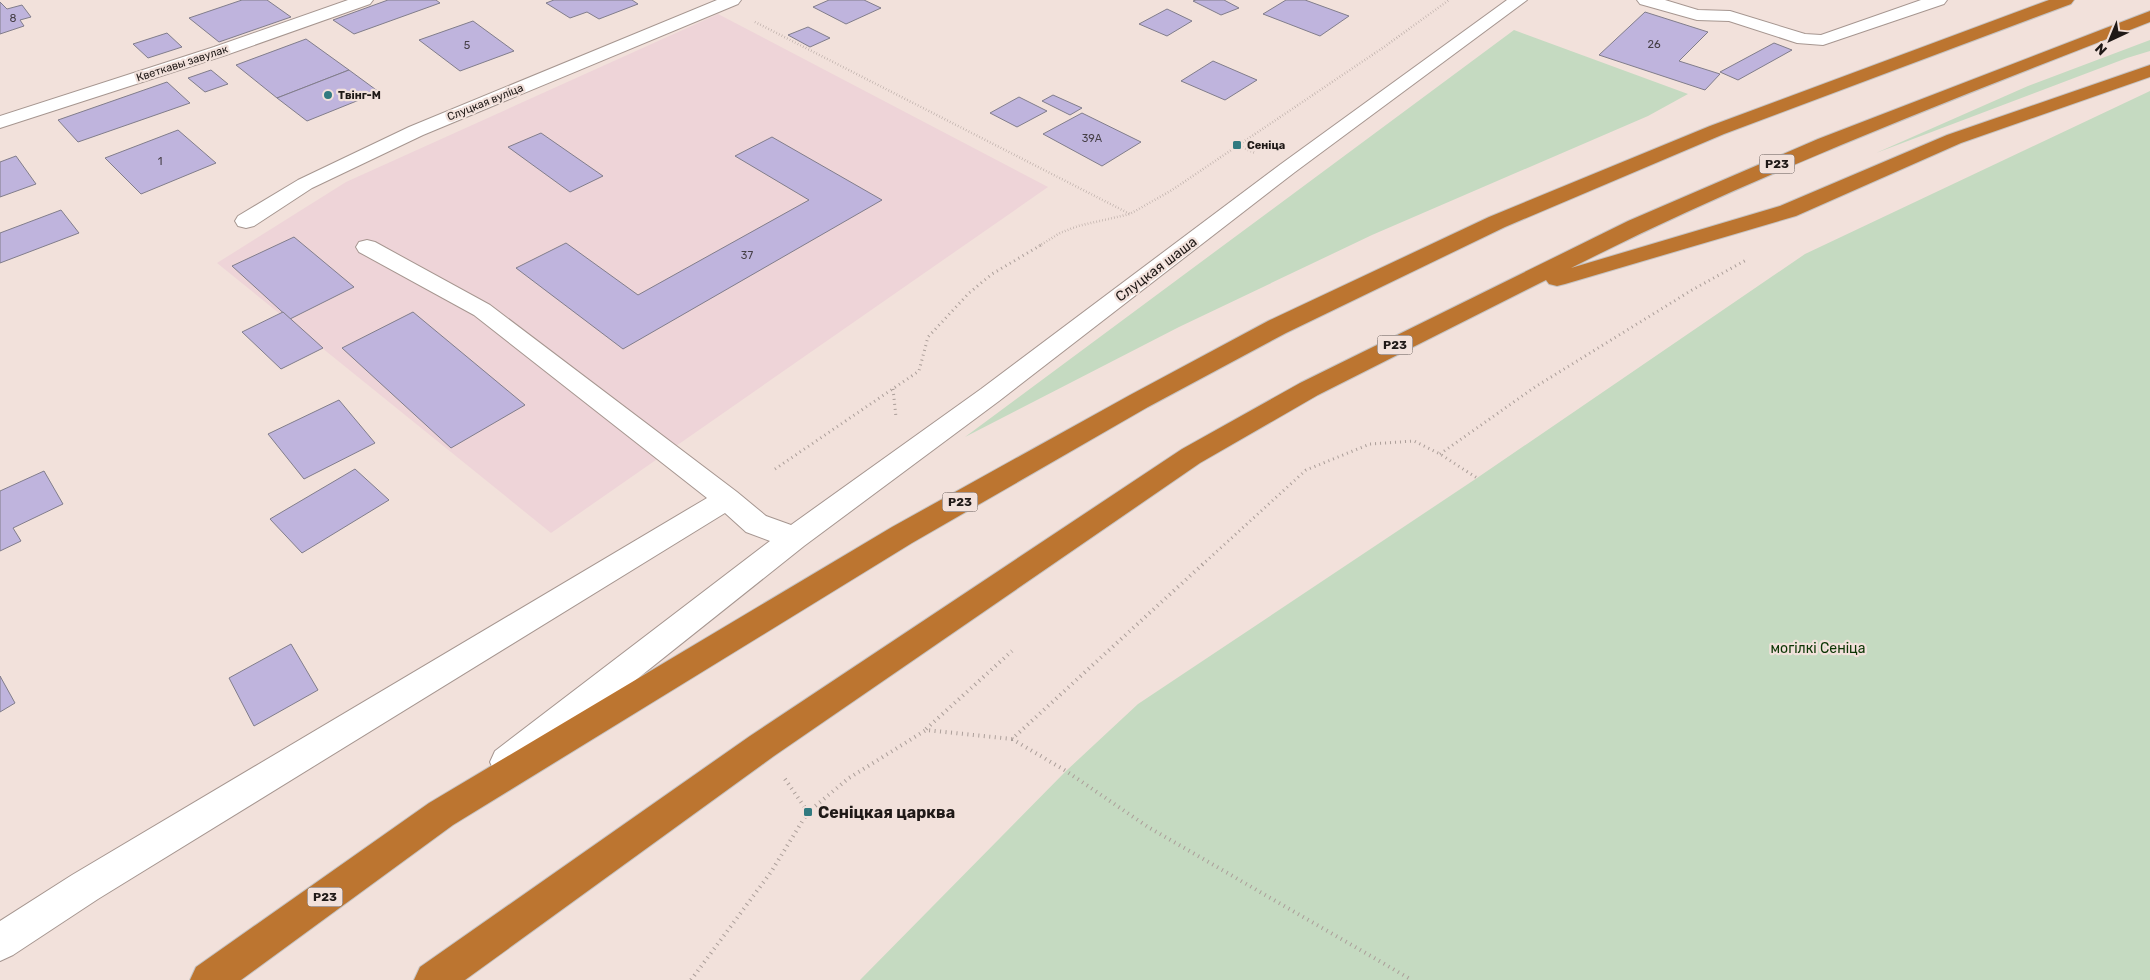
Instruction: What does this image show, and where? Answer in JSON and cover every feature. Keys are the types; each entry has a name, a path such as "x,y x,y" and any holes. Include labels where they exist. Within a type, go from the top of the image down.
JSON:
{"highway":[{"name":"Р23","path":"209,980 441,814 902,535 1139,401 1277,327 1497,222 1717,130 2065,0"},
{"name":"Р23","path":"433,980 762,746 1191,456 1309,388 1481,301 1636,226 1825,143 2150,16"},
{"path":"1481,301 1788,211 1954,140 2150,71"}],"street":[{"name":"Кветкавы завулак","path":"0,122 220,51 364,0"},
{"name":"Слуцкая шаша","path":"441,814 794,538 990,396 1296,162 1518,0"},
{"path":"1646,0 1697,15 1730,16 1803,39 1823,40 1938,0"},
{"name":"Слуцкая вуліца","path":"246,221 305,184 416,131 727,2"},
{"path":"367,247 482,310 727,499 756,524 794,538"},
{"path":"0,942 93,882 727,499"}],"path":[{"path":"775,469 920,371 928,337 969,293 992,274 1060,233 1078,226 1130,214 1172,190 1449,0"},
{"path":"727,2 1130,214"},
{"path":"1440,454 1535,387 1692,290 1749,258"},
{"path":"1012,739 1306,470 1370,444 1414,441 1440,454 1477,478"},
{"path":"691,980 771,872 808,812 849,778 926,730 1012,651"},
{"path":"926,730 1012,739 1066,771 1148,827 1412,980"}],"shaded area":[{"path":"718,14 1048,187 551,533 217,263 346,182"}],"green space":[{"path":"1514,30 1688,94 1648,116 1372,235 1179,327 965,437"},
{"path":"2150,40 2150,51 1876,153 2028,86"},
{"name":"могілкі Сеніца","path":"2150,91 2150,980 860,980 1066,771 1138,704 1477,478 1805,254"}],"building":[{"path":"242,0 267,0 291,17 219,42 189,18"},
{"path":"388,0 436,0 440,3 354,34 333,20"},
{"path":"554,0 632,0 638,4 599,19 587,12 570,18 546,3"},
{"path":"829,0 864,0 881,8 846,24 813,7"},
{"path":"1224,0 1239,8 1221,15 1193,1"},
{"path":"1286,0 1305,0 1349,16 1320,36 1263,14"},
{"path":"0,2 7,9 22,5 31,17 20,20 24,26 0,34"},
{"path":"1167,9 1192,21 1167,36 1139,24"},
{"path":"1645,12 1708,32 1679,61 1720,74 1705,90 1599,55"},
{"path":"473,21 514,51 460,71 419,40"},
{"path":"808,27 830,38 810,47 788,35"},
{"path":"167,33 182,47 148,58 133,44"},
{"path":"306,39 349,70 277,98 236,65"},
{"path":"1774,43 1792,50 1738,80 1720,72"},
{"path":"1213,61 1257,80 1225,100 1181,81"},
{"path":"211,70 228,84 205,92 188,78"},
{"name":"Твінг-М","path":"349,70 379,92 307,121 277,98"},
{"path":"167,82 190,103 78,142 58,120"},
{"path":"1053,95 1082,108 1070,115 1042,101"},
{"path":"1019,97 1047,111 1017,127 990,113"},
{"path":"1082,113 1141,142 1102,166 1043,134"},
{"path":"178,130 216,163 141,194 105,158"},
{"path":"541,133 603,176 570,192 508,147"},
{"path":"772,137 882,200 623,349 516,268 566,243 638,295 809,200 735,156"},
{"path":"16,156 36,184 0,197 0,162"},
{"path":"61,210 79,233 0,263 0,233"},
{"path":"294,237 354,287 290,319 232,266"},
{"path":"283,312 323,348 281,369 242,332"},
{"path":"413,312 525,405 451,448 342,348"},
{"path":"339,400 375,443 304,479 268,434"},
{"path":"355,469 389,500 302,553 270,519"},
{"path":"44,471 63,504 13,528 21,541 0,551 0,491"},
{"path":"291,644 318,690 254,726 229,678"},
{"path":"0,676 15,703 0,712"}],"place":[{"name":"Твінг-М","path":"328,95"},
{"name":"Сеніца","path":"1237,145"},
{"name":"Сеніцкая царква","path":"808,812"}]}
